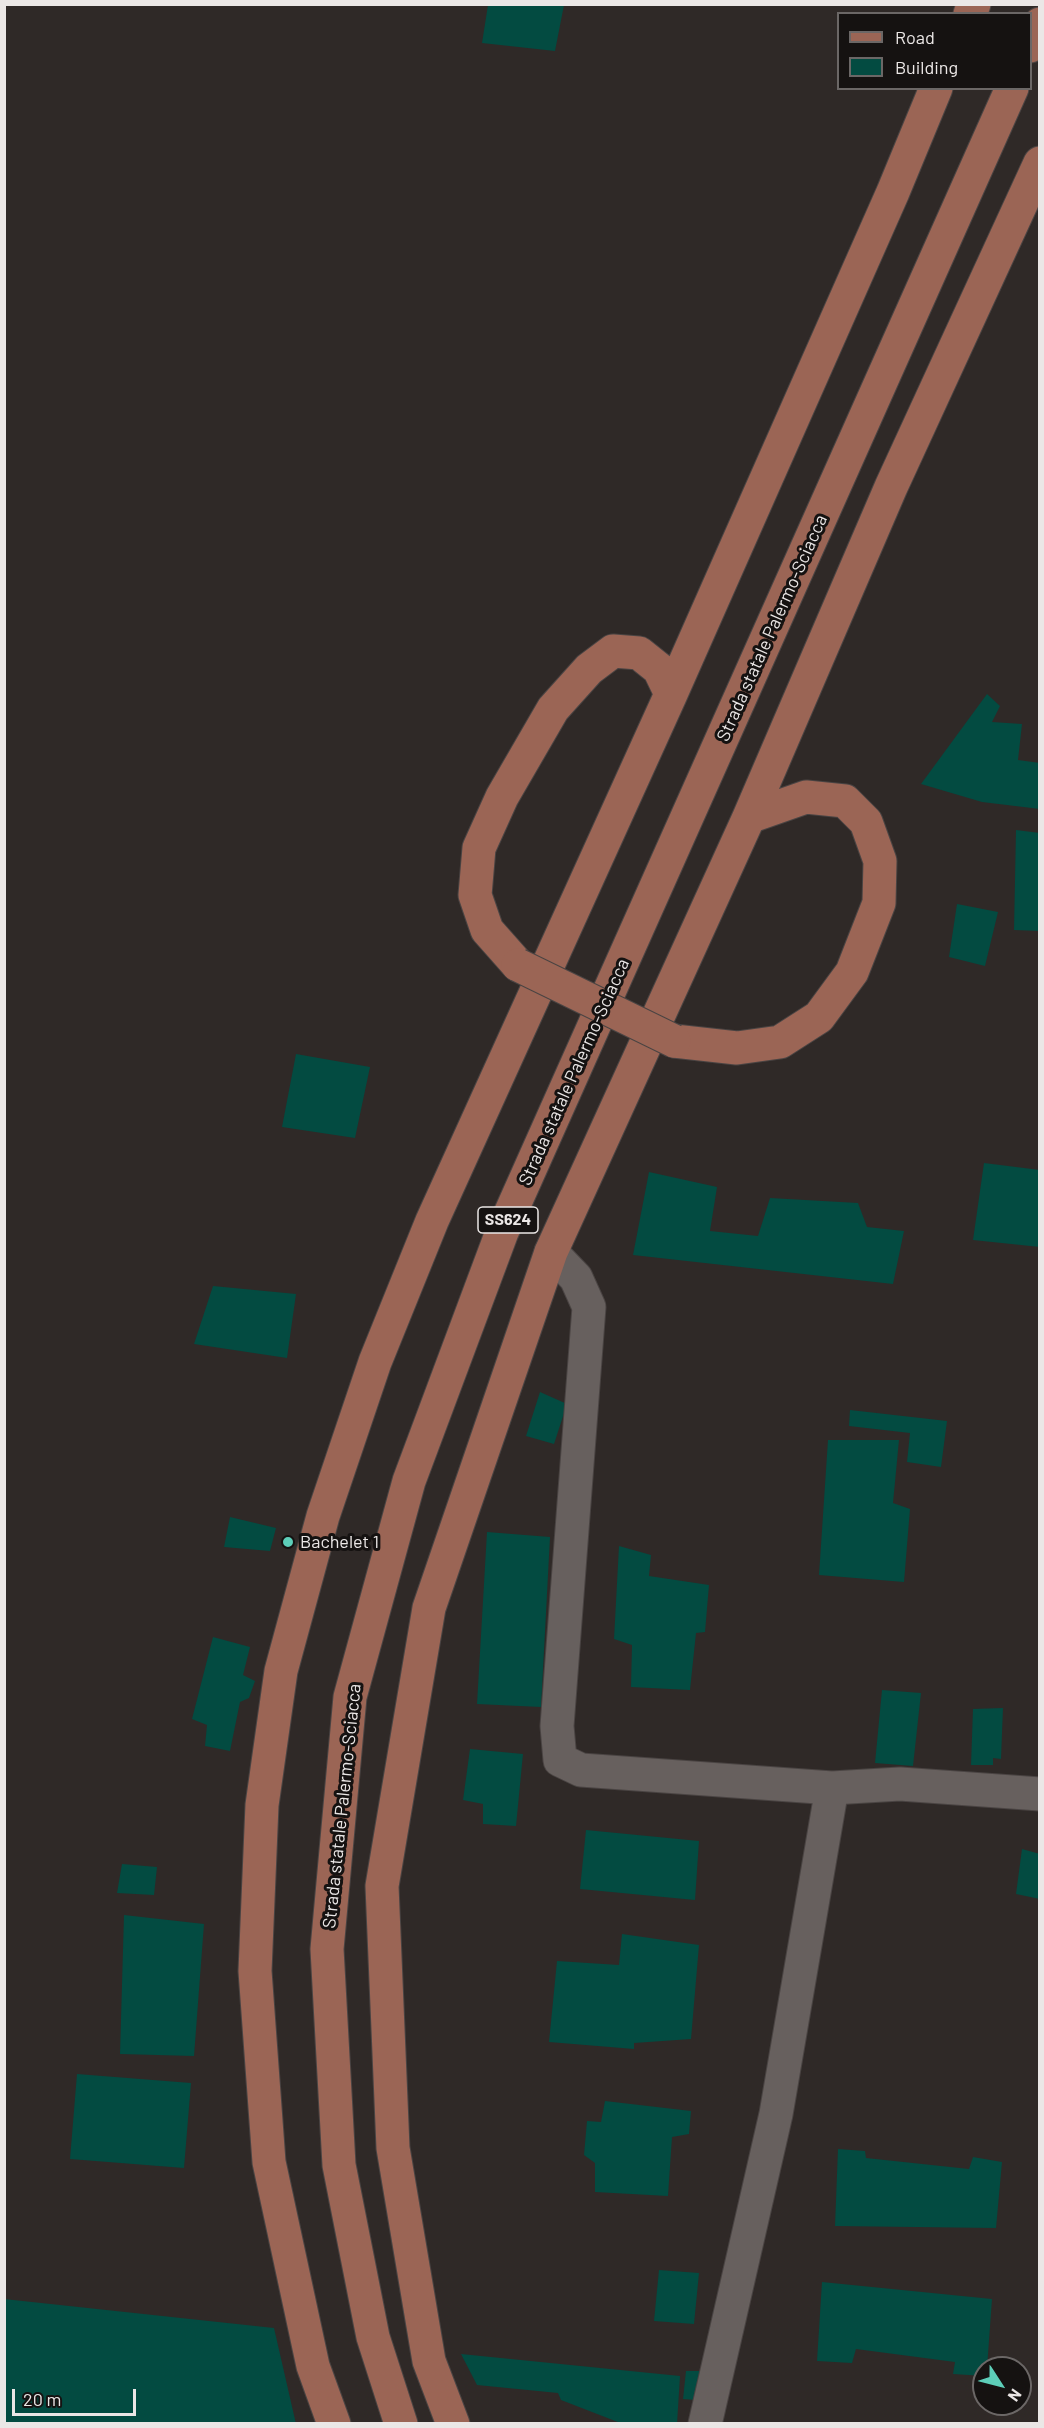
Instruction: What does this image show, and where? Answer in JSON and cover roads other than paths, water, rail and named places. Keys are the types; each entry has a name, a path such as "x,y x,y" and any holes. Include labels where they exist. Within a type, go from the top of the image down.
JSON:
{"main road":[{"path":"1032,42 1040,24"},
{"path":"334,2424 313,2366 269,2162 256,1983 262,1805 281,1671 323,1516 380,1351 432,1221 671,694 893,192 935,90"},
{"name":"Strada statale Palermo-Sciacca","path":"401,2424 373,2337 339,2165 327,1949 350,1697 409,1480 502,1232 1011,90"},
{"path":"453,2424 429,2361 393,2148 382,1886 429,1608 551,1252 749,817 891,487 1040,163"},
{"path":"671,694 659,669 639,653 613,651 589,669 553,709 502,797 479,848 475,895 487,930 518,965 674,1041 737,1048 780,1042 819,1017 852,972 879,903 880,861 866,822 845,801 806,797 749,817"}],"street":[{"path":"551,1252 576,1278 589,1307 557,1726 560,1760 581,1770 832,1788 900,1784 1040,1794"},
{"path":"705,2424 776,2114 832,1788"}],"place":[{"name":"Bachelet 1","path":"288,1542"}]}
